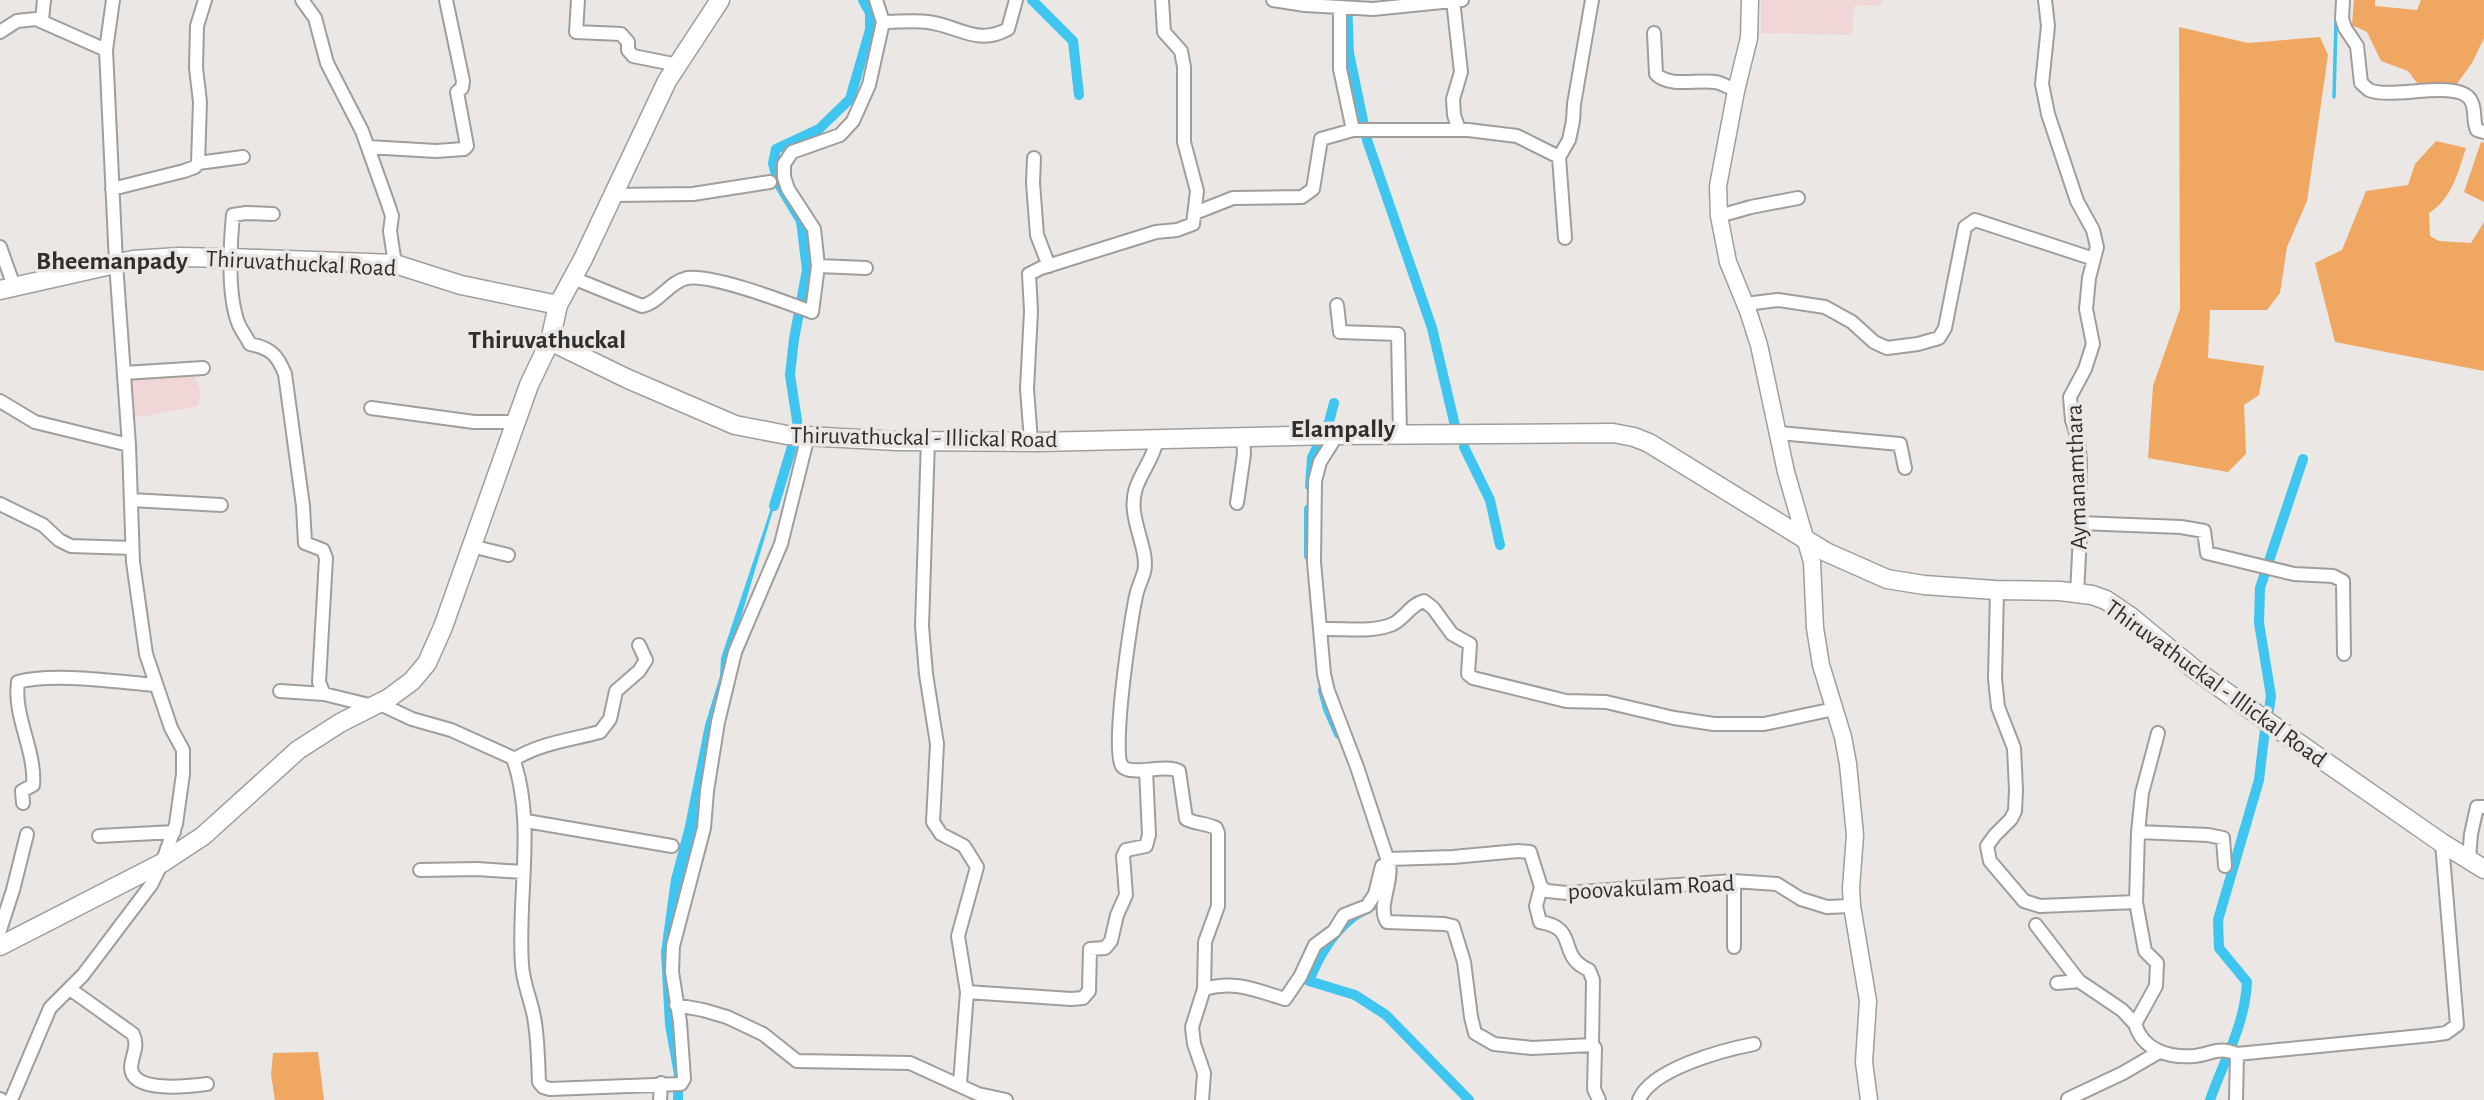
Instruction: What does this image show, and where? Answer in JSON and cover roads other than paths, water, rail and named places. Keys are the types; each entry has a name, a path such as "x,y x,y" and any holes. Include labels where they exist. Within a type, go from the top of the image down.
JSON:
{"main road":[{"path":"0,946 162,863 214,828 298,750 316,737 403,689 427,663 443,627 529,385 550,341 558,305 659,98 720,0"},
{"name":"Thiruvathuckal Road","path":"7,288 116,263 178,257 231,258 395,264 461,285 558,305"},
{"name":"Thiruvathuckal - Illickal Road","path":"550,341 616,374 734,425 763,432 928,440 1031,441 1399,434 1613,433 1634,437 1649,443 1833,556 1887,579 1924,585 2092,595 2116,606 2194,669 2442,843 2477,864"}],"street":[{"path":"43,20 44,0"},
{"path":"8,1100 50,1008 83,975 151,885 174,832 183,774 183,750 171,728 146,654 132,548 129,445 116,263 106,50 113,0"},
{"path":"198,163 200,102 195,68 197,26 205,0"},
{"path":"302,0 315,18 327,63 368,147 391,216 390,231 395,264"},
{"path":"368,147 436,151 464,149 467,146 457,92 462,88 463,81 446,0"},
{"path":"578,0 576,32 621,34 628,41 628,50 633,56 678,65"},
{"path":"573,278 642,306 651,303 677,282 688,278 723,283 812,312 818,266 814,229 788,189 784,164 792,152 840,135 853,121 869,85 883,22 876,0"},
{"path":"883,22 929,22 986,37 1009,29 1016,0"},
{"path":"1031,441 1027,389 1031,311 1029,274 1156,232 1177,230 1193,224 1197,191 1184,142 1184,67 1181,51 1164,32 1162,0"},
{"path":"1273,0 1340,8 1357,5 1387,9 1462,0"},
{"path":"1453,0 1461,72 1453,99 1459,131"},
{"path":"1566,238 1559,157 1569,140 1573,121 1592,0"},
{"path":"1750,0 1749,38 1718,186 1718,216 1728,262 1759,345 1786,472 1812,562 1821,665 1848,764 1855,835 1851,888 1868,1001 1864,1062 1869,1100"},
{"name":"Aymanamthara","path":"2045,0 2048,26 2042,84 2048,114 2077,201 2094,230 2097,247 2086,309 2093,344 2085,369 2070,397 2080,461 2077,594"},
{"path":"2343,0 2342,19 2357,46 2361,83 2371,91 2443,90 2463,93 2471,100 2477,130 2484,132"},
{"path":"1340,8 1339,69 1362,130"},
{"path":"0,32 17,21 43,20 106,50"},
{"path":"1654,33 1656,74 1660,79 1696,83 1717,82 1736,90"},
{"path":"1195,214 1233,198 1302,197 1313,189 1321,139 1362,130 1459,131 1517,136 1559,157"},
{"path":"112,189 184,171 198,163 243,157"},
{"path":"1034,159 1037,235 1049,266"},
{"path":"613,195 693,194 770,182"},
{"path":"1718,216 1751,206 1798,198"},
{"path":"273,214 233,215 233,296 239,325 250,344 267,348 278,357 285,374 303,506 305,543 323,550 326,558 319,682 324,694"},
{"path":"1745,304 1778,300 1825,307 1852,322 1874,342 1887,348 1939,338 1945,328 1965,227 1975,220 2094,259"},
{"path":"0,247 7,288"},
{"path":"818,266 866,268"},
{"path":"1337,304 1339,332 1398,334 1399,434"},
{"path":"124,373 203,368"},
{"path":"0,401 35,422 129,445"},
{"path":"371,408 474,422 516,422"},
{"path":"1779,433 1900,444 1905,468"},
{"path":"280,691 324,694 376,704 412,719 451,730 513,758 520,779 526,821 522,968 534,1017 539,1082 550,1089 671,1083 684,1079 680,1022 672,972 673,946 704,828 707,791 735,652 781,544 799,435"},
{"path":"1327,435 1315,481 1314,562 1328,691 1360,774 1386,863 1392,874 1382,913 1384,920 1453,926 1464,962 1475,1033 1494,1044 1532,1048 1591,1045"},
{"path":"1237,503 1244,454 1243,437"},
{"path":"1157,439 1154,453 1136,488 1134,519 1145,568 1137,592 1119,718 1121,764 1125,769 1175,768 1181,778 1186,819 1192,823 1207,823 1216,828 1218,833 1217,906 1205,942 1204,989 1192,1027 1194,1044 1204,1073 1202,1100"},
{"path":"928,440 922,626 937,744 933,822 937,831 964,846 976,864 958,936 967,992 960,1083"},
{"path":"131,500 221,505"},
{"path":"0,504 43,524 59,540 71,546 132,548"},
{"path":"2080,523 2181,527 2204,531 2207,553 2294,573 2333,576 2343,581 2344,654"},
{"path":"471,546 508,555"},
{"path":"1997,590 1995,679 1998,707 2014,748 2016,790 2015,811 2011,819 1987,846 1990,860 2024,901 2040,906 2136,902"},
{"path":"1322,629 1381,628 1395,623 1416,603 1424,601 1433,608 1452,634 1470,644 1468,674 1474,678 1566,701 1606,702 1674,718 1714,724 1764,724 1834,709"},
{"path":"513,760 528,751 556,742 600,733 610,719 616,691 639,671 646,660 639,645"},
{"path":"23,803 22,791 33,785 33,779 32,760 23,729 18,682 70,678 156,685"},
{"path":"2135,1024 2157,986 2157,963 2145,951 2136,902 2142,793 2158,733"},
{"path":"967,992 1071,999 1083,998 1089,991 1090,949 1105,948 1111,941 1117,915 1126,895 1123,856 1126,850 1146,846 1149,835 1146,770"},
{"path":"2477,864 2471,835 2477,807 2484,807"},
{"path":"526,821 672,846"},
{"path":"99,836 174,832"},
{"path":"2138,832 2223,838 2225,866"},
{"path":"0,930 27,834"},
{"path":"2036,925 2079,981 2122,1010 2135,1024 2138,1034 2159,1052 2193,1056 2446,1033 2458,1025 2442,843"},
{"name":"poovakulam Road","path":"1386,863 1530,852 1541,887 1547,891 1567,893 1734,881 1777,884 1801,899 1827,907 1853,906"},
{"path":"1204,989 1222,984 1240,985 1285,999 1300,977 1315,945 1334,931 1344,915 1367,906 1375,894 1386,863"},
{"path":"420,870 477,869 523,872"},
{"path":"1734,881 1734,947"},
{"path":"1541,887 1536,906 1540,922 1555,924 1564,933 1571,958 1580,967 1589,970 1593,980 1591,1045 1595,1048 1594,1089 1599,1100"},
{"path":"2057,983 2079,981"},
{"path":"70,989 133,1034 136,1041 132,1072 147,1084 165,1087 207,1084"},
{"path":"676,1005 727,1017 763,1034 797,1061 910,1063 960,1083 978,1094 1006,1100"},
{"path":"1639,1100 1642,1091 1658,1079 1699,1058 1754,1044"},
{"path":"2068,1099 2123,1073 2159,1052"},
{"path":"2232,1052 2236,1100"},
{"path":"660,1100 671,1083"}],"water":[{"path":"798,427 732,647 703,816 672,939 683,1085 683,1100 673,1100 674,1075 665,1025 661,952 671,879 685,826 705,725 720,676 721,658"}],"waterway":[{"path":"774,506 798,427 790,375 807,270 801,221 778,183 773,163 776,149 819,129 850,99 870,30 870,13 863,0"},
{"path":"1032,0 1073,41 1079,95"},
{"path":"1347,0 1349,53 1367,140 1432,328 1456,430"},
{"path":"2334,97 2336,20"},
{"path":"1310,486 1312,458 1329,422 1334,403"},
{"path":"1464,447 1490,500 1500,545"},
{"path":"2269,710 2271,696 2259,623 2260,588 2303,459"},
{"path":"1309,509 1309,556"},
{"path":"1323,690 1339,734"},
{"path":"2210,1100 2238,1028 2245,998 2247,982 2219,948 2218,920 2259,780 2265,729"},
{"path":"1381,893 1372,905 1353,917 1332,939 1309,981 1355,995 1386,1015 1469,1100"}],"district":[{"name":"Bheemanpady","path":"112,260"},
{"name":"Thiruvathuckal","path":"547,339"},
{"name":"Elampally","path":"1343,428"}]}
